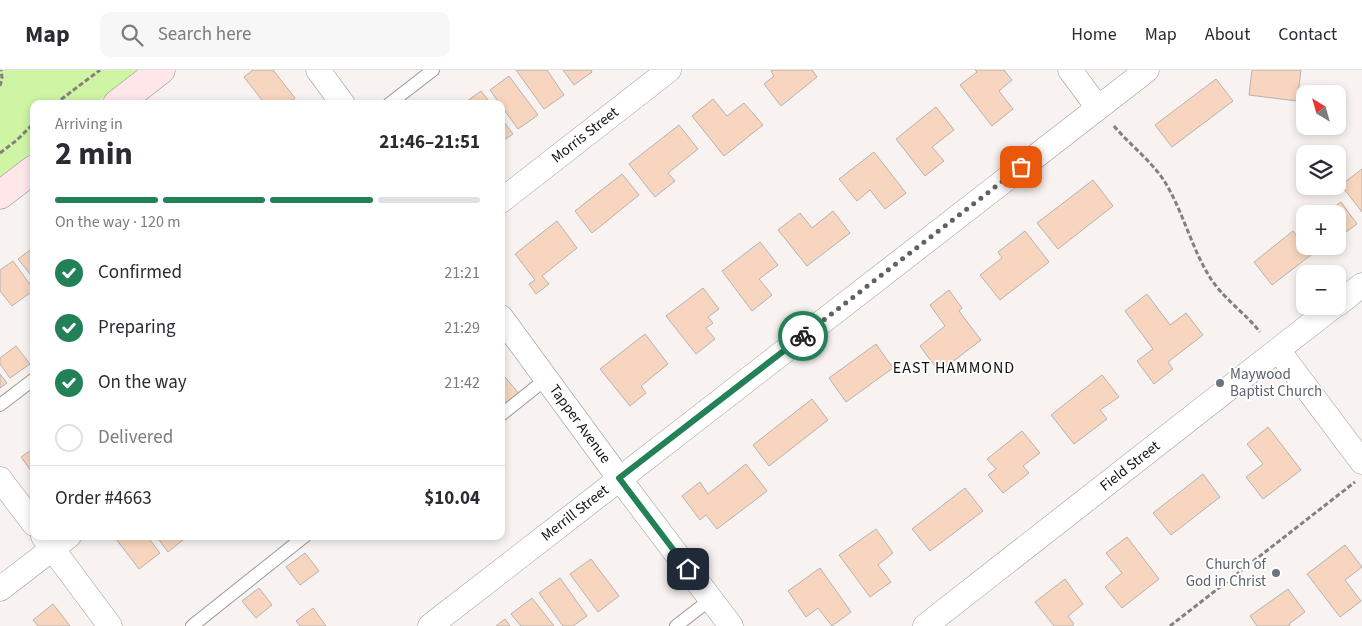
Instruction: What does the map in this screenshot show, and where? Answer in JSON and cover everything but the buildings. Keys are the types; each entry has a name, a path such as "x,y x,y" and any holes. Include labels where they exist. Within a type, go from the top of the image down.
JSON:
{"street":[{"path":"123,100 161,70"},
{"path":"318,70 340,100"},
{"name":"Morris Street","path":"505,198 669,70"},
{"path":"1070,70 1098,108"},
{"name":"Merrill Street","path":"430,626 1146,70"},
{"path":"0,195 30,172"},
{"path":"1346,298 1362,285"},
{"name":"Field Street","path":"925,626 1323,315"},
{"name":"Tapper Avenue","path":"505,323 731,626"},
{"path":"1278,350 1362,462"},
{"path":"0,478 30,519"},
{"path":"0,589 55,540 110,626"}],"lane":[{"path":"394,100 433,70"},
{"path":"505,412 546,379"},
{"path":"0,406 30,382"},
{"path":"192,626 300,540"},
{"path":"676,626 711,599"}],"path":[{"path":"0,86 1,70"},
{"path":"60,100 100,70"},
{"path":"1114,126 1152,164 1163,179 1174,198 1210,278 1260,332"},
{"path":"0,153 30,127"},
{"path":"1170,626 1362,477"}],"green space":[{"path":"0,70 139,70 100,100 30,100 30,154 0,177"}],"way so far":[{"path":"803,336 1021,167"}],"place":[{"name":"Maywood Baptist Church","path":"1220,383"},
{"name":"Church of God in Christ","path":"1276,573"}],"district":[{"name":"EAST HAMMOND","path":"954,368"}],"route":[{"path":"688,569 619,478 803,336"}]}
